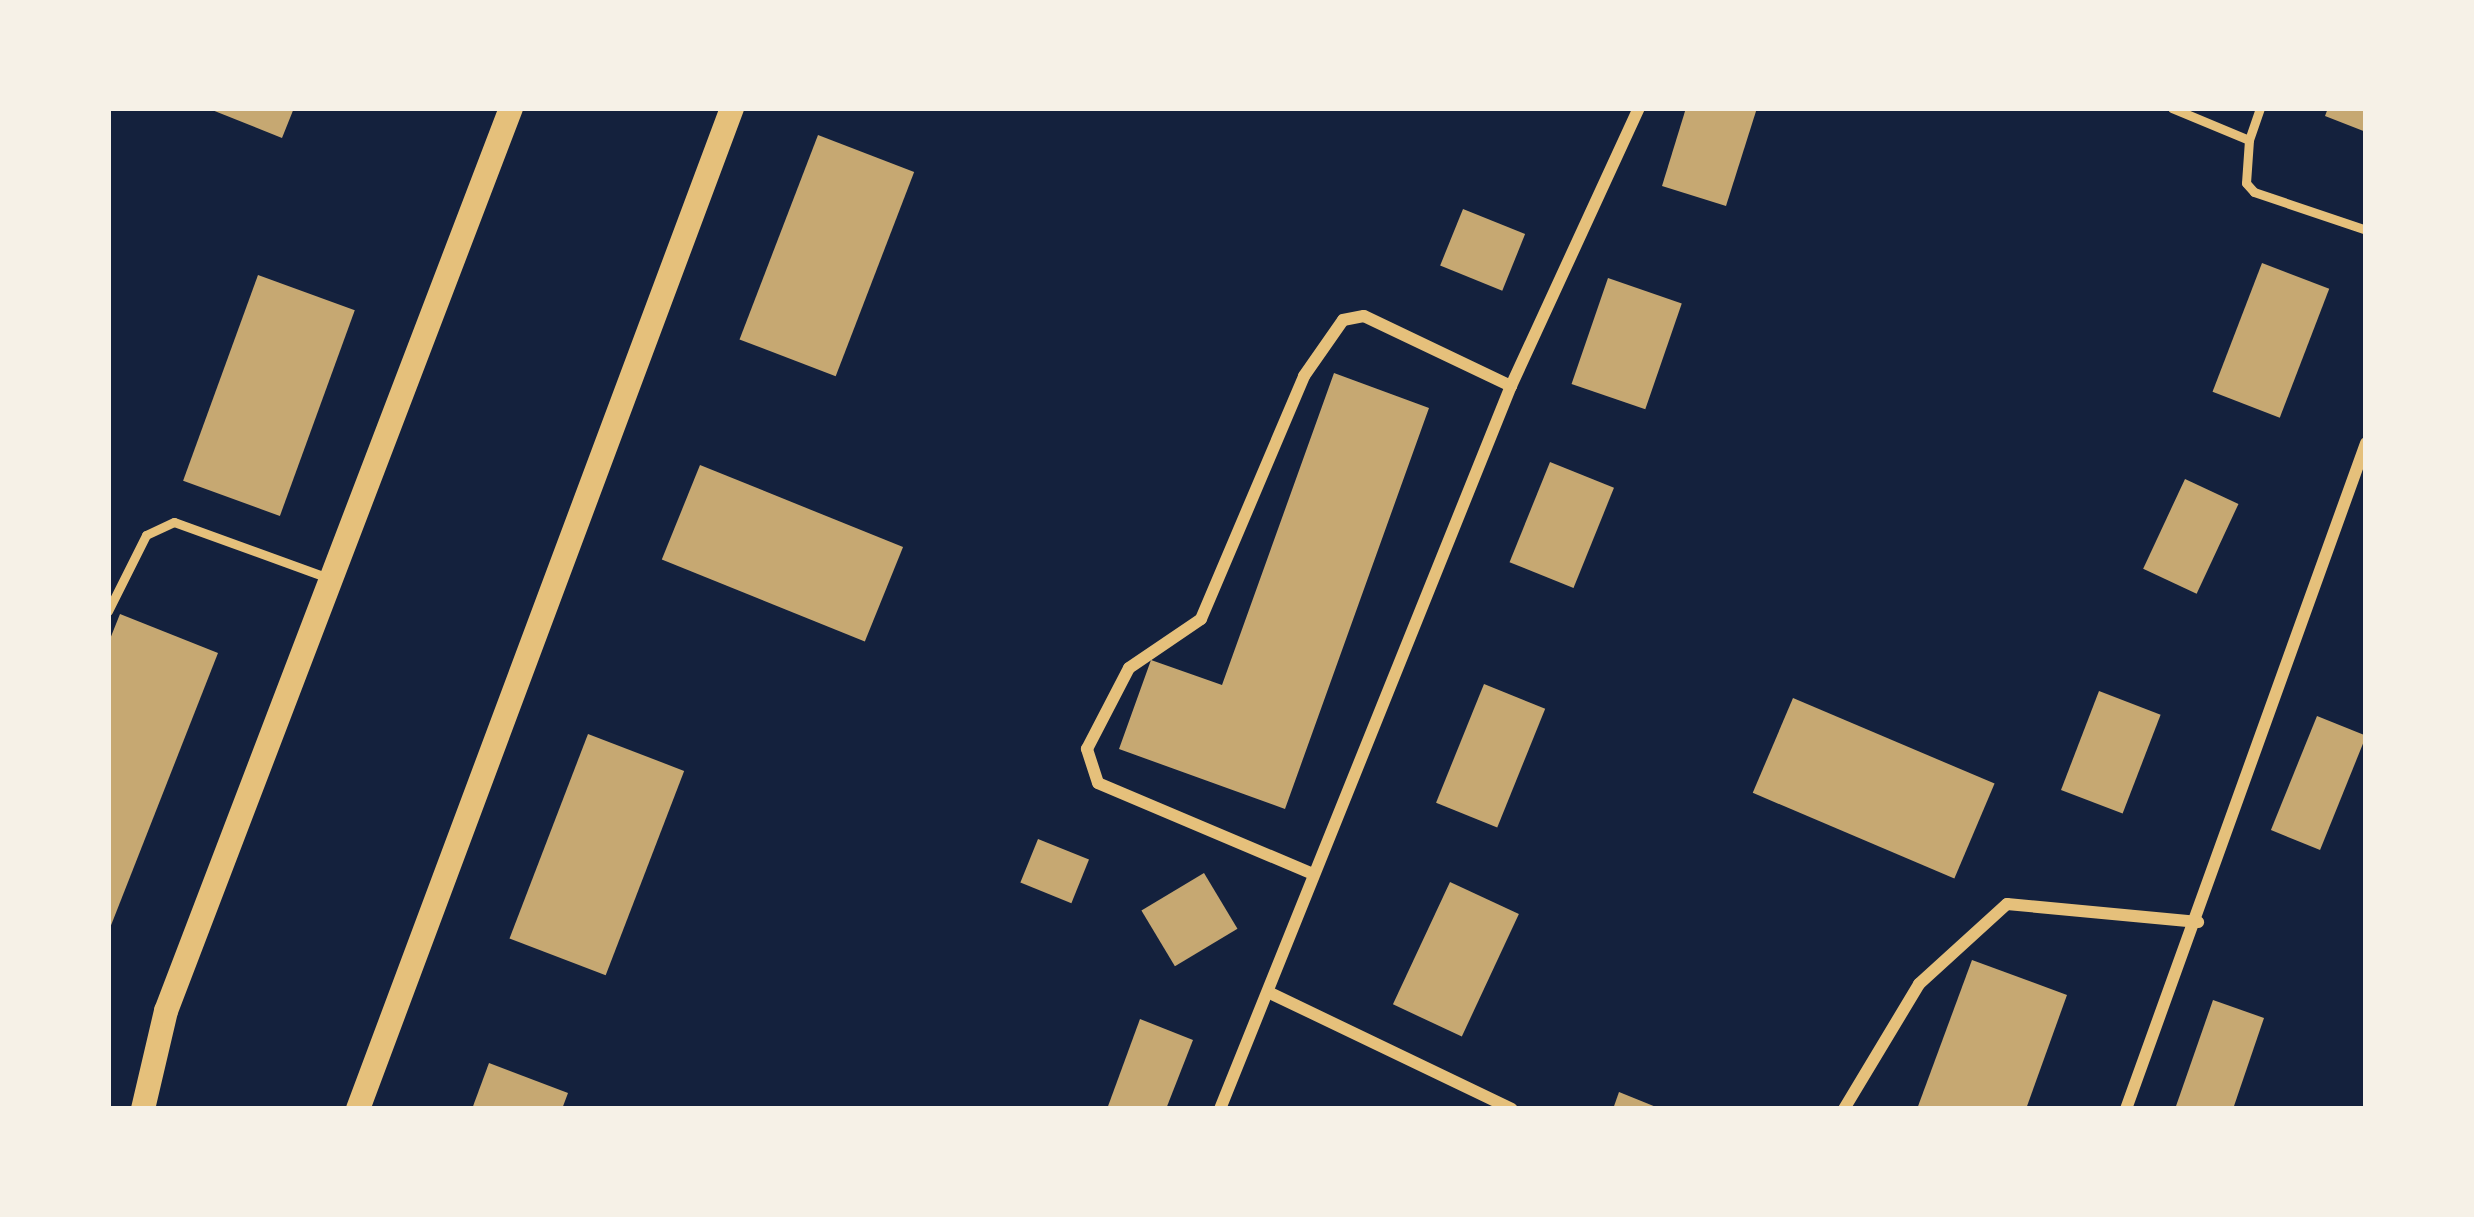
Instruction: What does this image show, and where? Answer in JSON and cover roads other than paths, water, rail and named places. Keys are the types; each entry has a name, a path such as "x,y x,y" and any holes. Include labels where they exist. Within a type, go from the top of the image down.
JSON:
{"main road":[{"path":"143,1109 166,1011 511,108"},
{"path":"358,1109 732,108"}],"street":[{"path":"1220,1109 1511,386 1639,108"},
{"path":"1313,874 1098,783 1087,749 1129,668 1201,619 1304,376 1343,320 1364,316 1511,386"},
{"path":"2126,1109 2198,922 2366,443"},
{"path":"1844,1109 1919,984 2007,904 2198,922"},
{"path":"1270,993 1512,1109"}],"lane":[{"path":"2172,108 2249,140"},
{"path":"2260,108 2249,140 2246,183 2254,192 2366,230"},
{"path":"108,611 146,535 174,521 331,579"}]}
